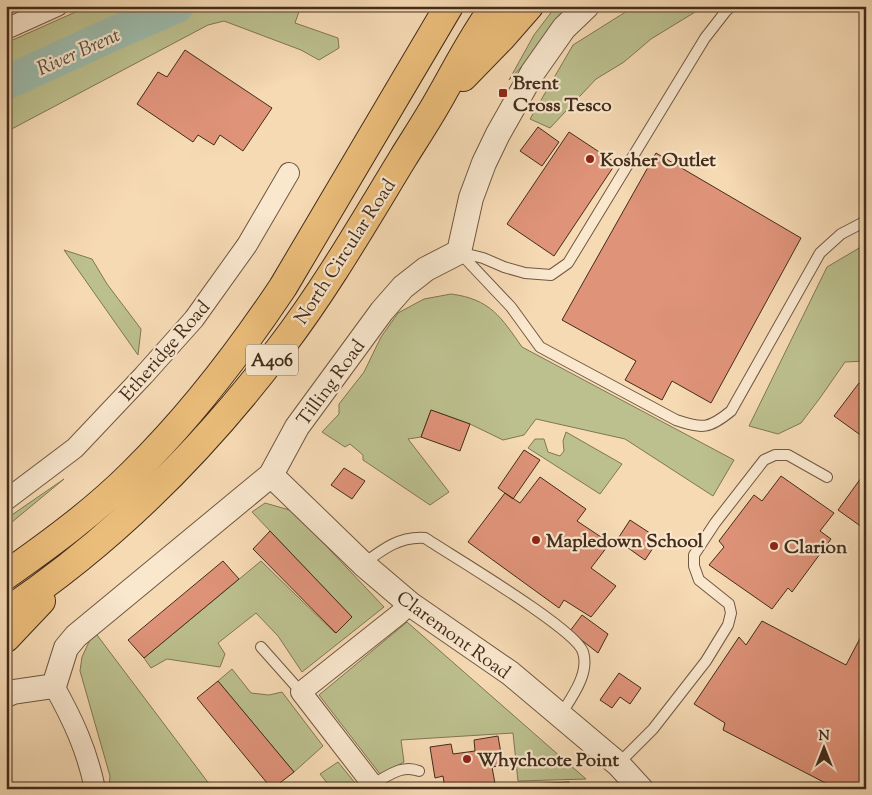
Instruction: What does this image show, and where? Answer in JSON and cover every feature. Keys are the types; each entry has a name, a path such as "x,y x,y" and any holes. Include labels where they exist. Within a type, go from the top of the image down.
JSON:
{"highway":[{"name":"A406","path":"400,89 427,6"},
{"name":"North Circular Road","path":"6,575 91,511 133,474 172,433 230,363 284,287 449,6"},
{"name":"North Circular Road","path":"6,612 65,570 110,533 220,423 253,383 310,307 432,112 481,24 495,6"},
{"name":"A406","path":"432,112 529,6"},
{"name":"A406","path":"6,557 48,545"},
{"name":"A406","path":"6,638 33,611 65,570"}],"street":[{"path":"459,252 471,198 498,134 533,72 564,28 587,6"},
{"path":"6,28 47,8"},
{"name":"Etheridge Road","path":"6,500 74,448 144,375 194,319 247,245 289,173"},
{"name":"Tilling Road","path":"54,686 66,648 76,636 271,475 296,427 382,311 403,287 418,275 459,252"},
{"name":"Claremont Road","path":"271,475 363,564 410,604 510,673 618,764 641,789"},
{"path":"375,787 300,692 410,604"},
{"path":"6,695 13,692 54,686 75,724 88,760 95,789"}],"lane":[{"path":"459,252 484,258 504,267 525,273 550,275 568,263 705,38 732,6"},
{"path":"459,252 511,307 540,347 676,420 704,427 718,422 731,411 820,253 840,234 866,221"},
{"path":"618,764 653,729 706,661 728,625 731,613 729,604 699,580 694,566 694,555 715,523 764,460 775,455 788,455 827,477"},
{"path":"363,564 402,539 425,538 541,613 576,640 583,651 585,662 578,685 560,716"},
{"path":"260,647 300,692"},
{"path":"375,787 403,769 409,768 420,772"}],"green space":[{"path":"89,6 157,6 72,42 6,73 6,43"},
{"path":"196,6 301,6 295,23 338,38 339,48 319,60 301,50 224,21 208,25 6,132 6,94 121,39"},
{"path":"556,6 572,6 509,80 534,35"},
{"path":"635,6 705,6 651,39 624,62 596,79 550,128 530,119 573,45"},
{"path":"866,244 866,361 845,362 801,423 778,434 749,426 827,267"},
{"path":"64,250 92,259 107,284 141,329 138,355"},
{"path":"451,294 464,296 485,305 501,318 522,347 734,460 713,496 625,439 536,419 524,435 503,440 470,424 431,410 421,437 408,439 449,492 430,505 363,460 363,455 350,444 345,447 322,432 339,414 339,404 364,372 381,337 398,313 424,299"},
{"path":"566,432 622,464 600,494 528,448 535,439 544,439 548,452 560,456 564,451 563,441"},
{"path":"64,479 6,527 6,519"},
{"path":"265,503 293,511 384,607 302,672 278,636 256,613 218,643 225,654 220,667 167,659 151,668 144,658 261,561 335,633 352,617 252,512"},
{"path":"407,622 586,779 518,781 513,733 401,740 404,762 380,774 319,695"},
{"path":"94,631 213,789 109,789 110,776 80,671 82,657"},
{"path":"232,669 251,693 269,695 282,692 323,746 294,772 218,681"},
{"path":"338,762 360,789 332,789 320,774"}],"building":[{"path":"185,50 272,108 243,151 220,135 214,145 198,135 193,142 137,104 158,72 167,77"},
{"path":"538,127 559,142 542,166 520,151"},
{"path":"569,132 616,163 554,256 507,224"},
{"path":"656,153 801,238 711,403 672,381 662,400 625,380 636,361 562,320"},
{"path":"859,383 866,388 866,439 834,416"},
{"path":"431,410 470,424 460,451 421,437"},
{"path":"524,450 540,460 513,499 498,488"},
{"path":"344,468 365,481 352,499 331,485"},
{"path":"866,471 866,530 838,510"},
{"path":"781,476 834,513 820,531 831,539 792,592 788,588 772,609 709,565 724,547 719,541 754,495 762,501"},
{"path":"540,477 586,509 577,521 610,543 591,568 616,586 591,617 564,600 559,608 468,542 505,493 520,503"},
{"path":"630,520 659,539 645,560 617,540"},
{"path":"270,531 352,617 336,633 253,549"},
{"path":"223,561 239,579 144,658 128,640"},
{"path":"582,615 608,634 598,653 570,631"},
{"path":"762,621 846,665 866,627 866,789 837,789 723,730 725,723 694,704 739,637 746,645"},
{"path":"619,673 641,688 630,704 620,697 612,708 600,700"},
{"path":"218,681 294,772 272,789 197,698"},
{"name":"Whychcote Point","path":"498,736 503,765 492,767 496,789 445,789 443,776 435,778 430,747 451,744 453,754 475,751 474,740"},
{"path":"569,782 569,789 509,789 509,785"}],"waterway":[{"name":"River Brent","path":"6,83 177,6"}],"place":[{"name":"Brent Cross Tesco","path":"503,93"},
{"name":"Kosher Outlet","path":"590,159"},
{"name":"Mapledown School","path":"536,540"},
{"name":"Clarion","path":"774,546"},
{"name":"Whychcote Point","path":"467,759"}]}
